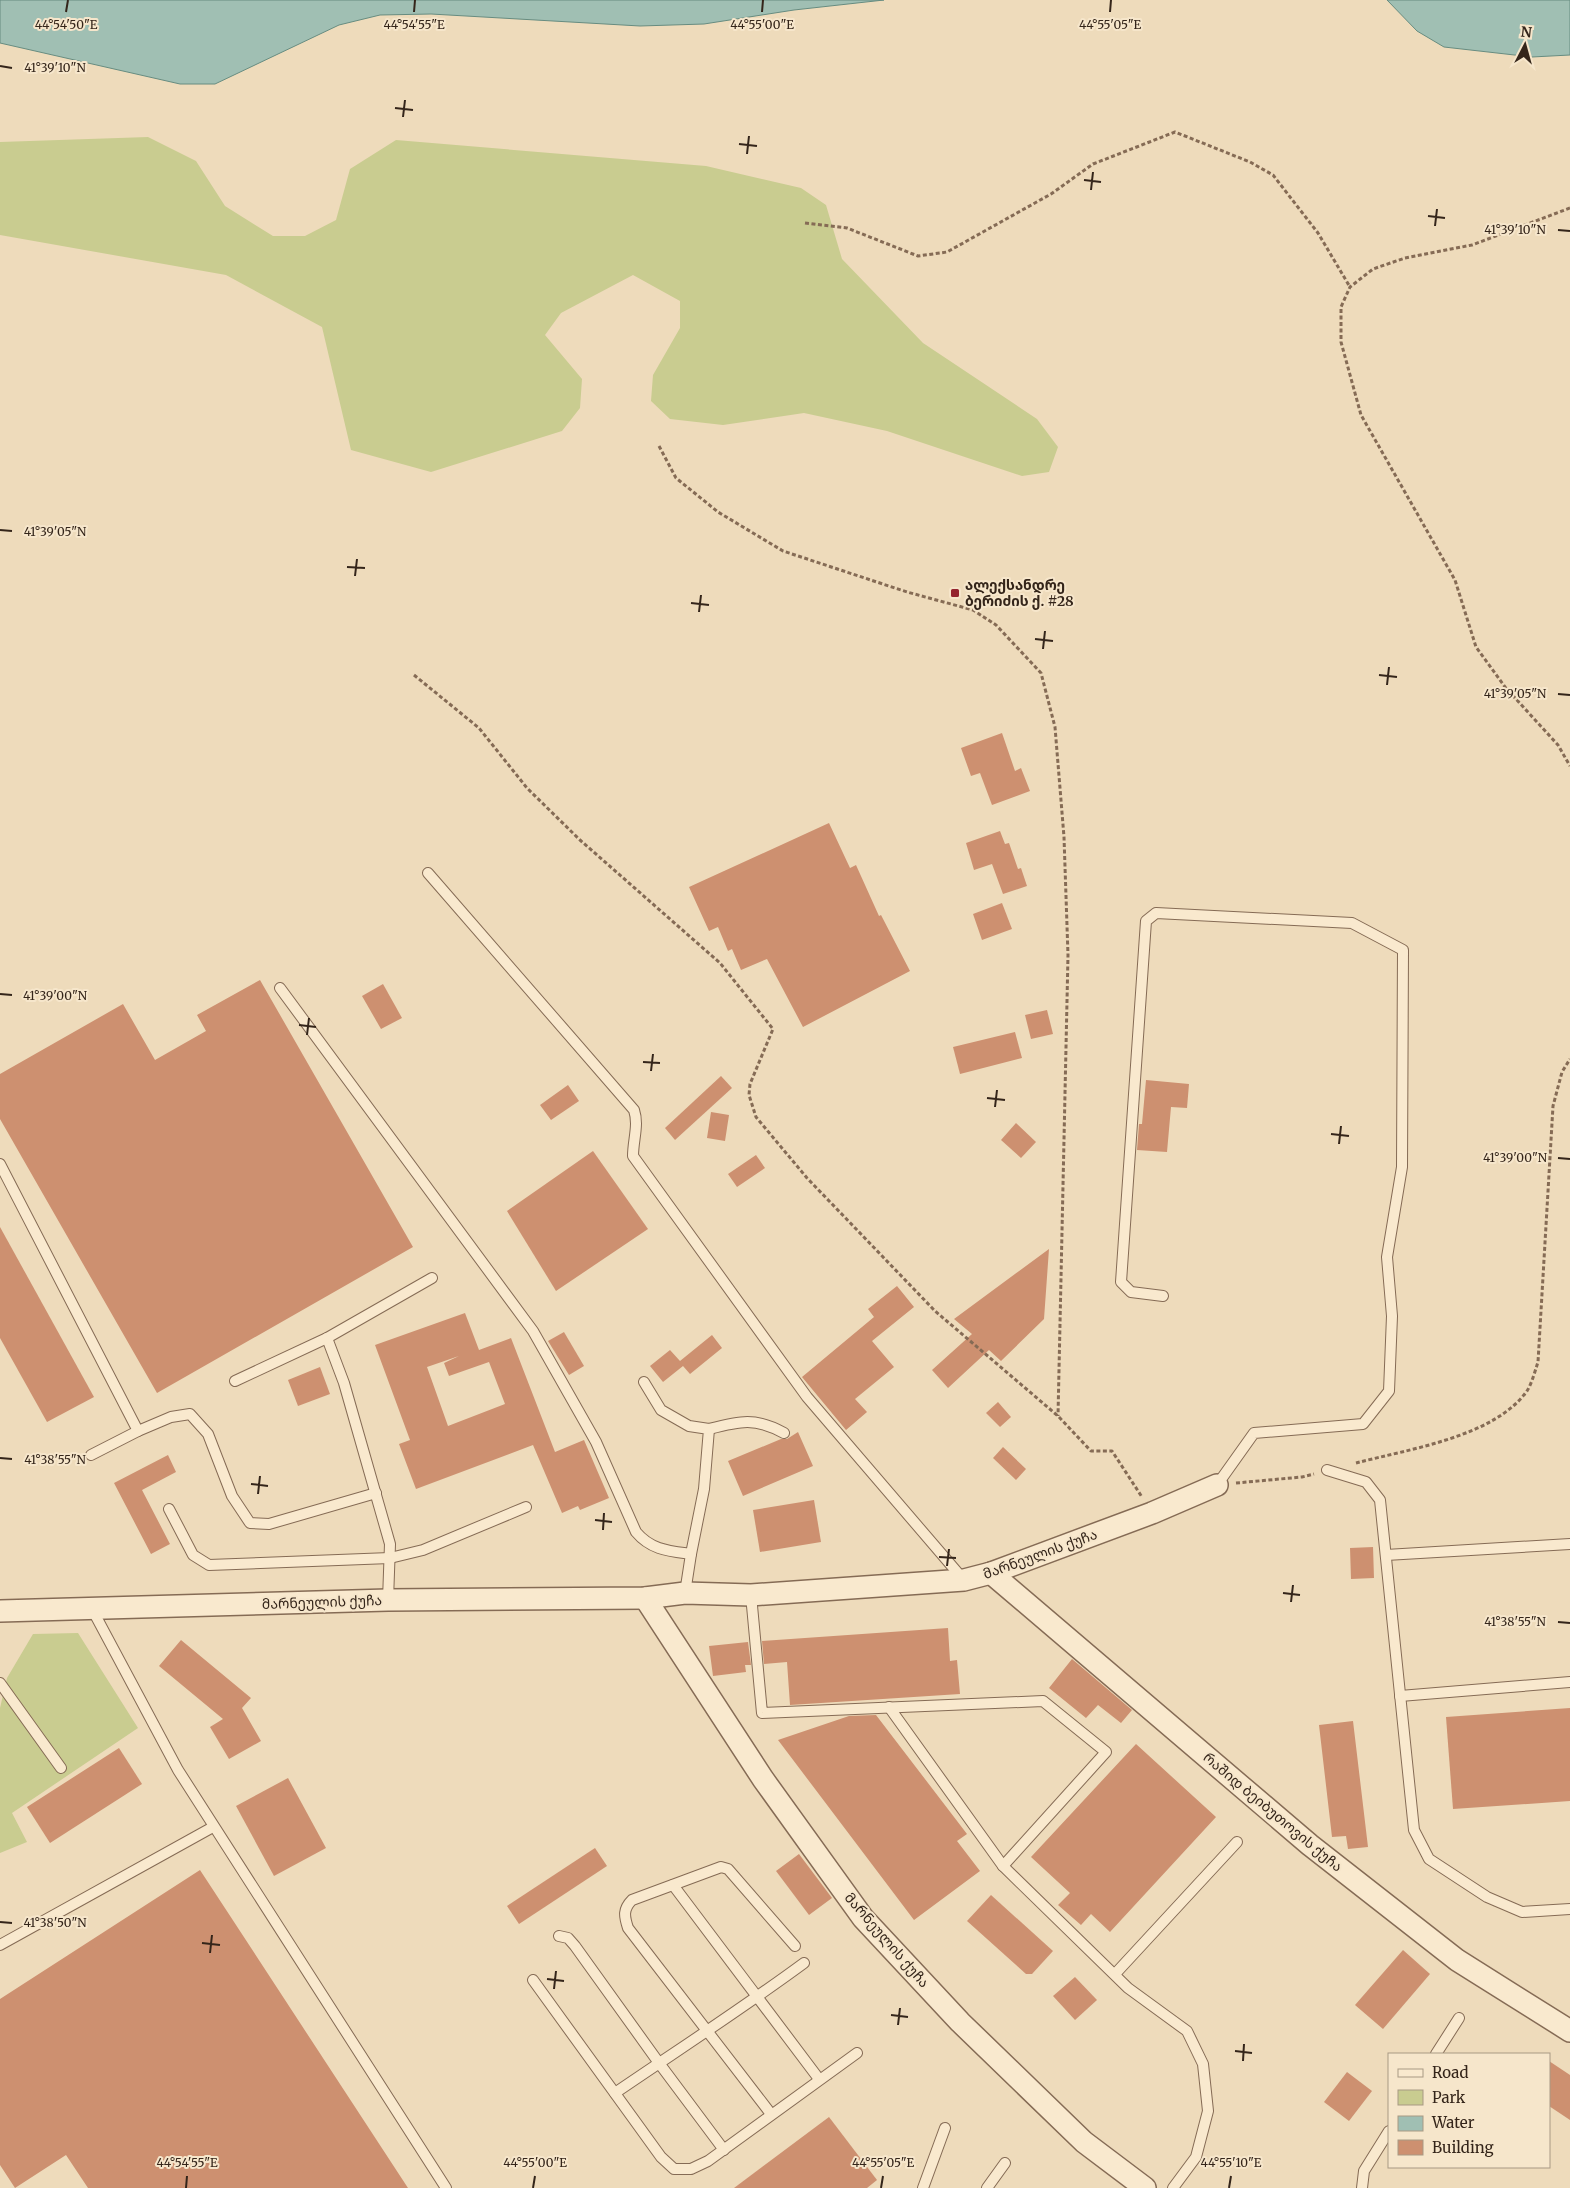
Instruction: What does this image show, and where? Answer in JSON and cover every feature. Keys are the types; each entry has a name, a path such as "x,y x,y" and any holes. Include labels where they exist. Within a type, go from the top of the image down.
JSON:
{"street":[{"name":"მარნეულის ქუჩა","path":"0,1611 388,1600 645,1598 685,1593 751,1595 964,1580 991,1573 1152,1513 1217,1485"},
{"name":"რაშიდ ბეიბუთოვის ქუჩა","path":"991,1573 1318,1852 1457,1960 1570,2030"},
{"name":"მარნეულის ქუჩა","path":"645,1598 762,1780 864,1918 960,2022 1084,2142 1145,2188"}],"lane":[{"path":"428,873 634,1110 638,1121 633,1140 633,1156 807,1397 964,1580"},
{"path":"1162,1296 1131,1292 1121,1282 1146,921 1156,913 1352,923 1403,950 1402,1167 1387,1257 1392,1316 1388,1391 1363,1424 1254,1433 1217,1485"},
{"path":"280,988 533,1331 596,1442 636,1532 644,1541 664,1551 690,1554"},
{"path":"0,1164 138,1431"},
{"path":"234,1381 327,1338 432,1278"},
{"path":"327,1338 344,1383 390,1544 388,1600"},
{"path":"644,1382 661,1410 689,1426 709,1428 748,1420 768,1424 784,1433"},
{"path":"91,1455 138,1431 171,1417 190,1414 208,1434 232,1496 250,1523 269,1524 376,1493"},
{"path":"685,1593 690,1554 704,1490 709,1428"},
{"path":"1327,1470 1366,1482 1380,1500 1414,1830 1429,1859 1487,1897 1522,1912 1570,1909"},
{"path":"169,1509 193,1555 209,1565 390,1558 423,1550 526,1507"},
{"path":"1386,1555 1570,1544"},
{"path":"751,1595 762,1713 1043,1701 1106,1752 1004,1866"},
{"path":"92,1609 178,1770 446,2188"},
{"path":"1400,1696 1570,1682"},
{"path":"0,1683 61,1768"},
{"path":"889,1707 1004,1866 1128,1988 1187,2031 1203,2064 1208,2111 1196,2157 1173,2188"},
{"path":"0,1945 213,1827"},
{"path":"1115,1974 1237,1842"},
{"path":"772,2114 628,1928 624,1917 626,1907 632,1900 721,1867 728,1869 795,1946"},
{"path":"673,1885 819,2079"},
{"path":"559,1936 568,1938 575,1946 724,2150"},
{"path":"615,2093 707,2029 758,1997 804,1963"},
{"path":"533,1980 661,2157 674,2169 691,2169 724,2150 857,2053"},
{"path":"1437,2053 1459,2018"},
{"path":"923,2188 945,2128"},
{"path":"1362,2188 1364,2171 1388,2133"},
{"path":"987,2188 1005,2163"}],"path":[{"path":"805,223 847,228 918,256 947,252 1051,194 1093,164 1175,132 1250,162 1273,175 1318,233 1350,287"},
{"path":"1570,208 1472,245 1405,258 1373,269 1350,287 1341,307 1342,342 1361,415 1455,580 1476,646 1505,687 1558,745 1570,766"},
{"path":"658,446 676,478 718,512 783,551 907,592 973,610 996,625 1041,673 1055,736 1064,837 1068,955 1058,1416"},
{"path":"414,675 479,728 527,788 580,840 720,963 773,1029 750,1084 748,1095 756,1117 808,1178 935,1311 1058,1416 1091,1451 1112,1451 1152,1513"},
{"path":"1217,1485 1302,1477 1470,1432 1508,1411 1528,1390 1538,1362 1553,1106 1562,1072 1570,1059"}],"green space":[{"path":"148,137 196,161 225,206 273,236 305,236 336,220 350,169 396,140 706,166 801,188 826,205 842,259 923,343 1037,419 1058,447 1049,472 1022,476 887,431 804,413 723,425 670,419 651,401 653,375 680,328 680,301 633,275 561,313 545,335 582,379 580,408 562,431 431,472 351,450 322,327 226,275 0,235 0,142"},
{"path":"78,1633 138,1728 12,1813 27,1842 0,1853 0,1708 7,1678 33,1634"}],"water":[{"path":"0,0 884,0 794,10 704,24 640,26 431,14 380,15 339,25 215,84 180,84 0,43"},
{"path":"1387,0 1570,0 1570,55 1532,57 1444,47 1417,31"}],"building":[{"path":"1002,733 1015,771 1021,768 1030,791 992,805 980,773 971,776 961,748"},
{"path":"829,823 850,868 856,865 879,916 881,915 910,971 803,1027 767,959 741,970 732,949 728,951 718,927 709,931 689,887"},
{"path":"1000,831 1005,844 1009,843 1018,869 1021,868 1027,886 1003,894 992,864 974,870 966,843"},
{"path":"1002,903 1012,929 982,940 973,914"},
{"path":"260,980 413,1247 157,1393 0,1119 0,1074 123,1004 155,1060 206,1031 197,1015"},
{"path":"383,984 402,1018 381,1029 362,996"},
{"path":"1047,1010 1053,1034 1031,1039 1025,1015"},
{"path":"1015,1032 1022,1058 960,1074 953,1047"},
{"path":"721,1076 732,1088 675,1140 665,1128"},
{"path":"1146,1080 1189,1084 1187,1108 1171,1107 1167,1152 1137,1150 1139,1124 1142,1124"},
{"path":"568,1085 579,1101 551,1120 540,1105"},
{"path":"711,1112 729,1115 725,1141 707,1138"},
{"path":"1016,1123 1036,1142 1021,1158 1001,1140"},
{"path":"593,1151 648,1229 556,1291 507,1211"},
{"path":"756,1155 765,1168 737,1187 728,1174"},
{"path":"0,1227 94,1397 47,1422 0,1338"},
{"path":"1049,1249 1044,1319 1001,1361 989,1350 948,1388 932,1370 972,1334 954,1319"},
{"path":"897,1286 914,1307 872,1341 894,1367 855,1399 867,1412 846,1430 802,1377 874,1317 868,1309"},
{"path":"465,1313 479,1350 511,1338 555,1452 584,1440 609,1498 580,1510 578,1506 562,1513 533,1445 416,1489 399,1444 410,1440 375,1345","holes":["459,1356 444,1363 449,1376 489,1362 505,1404 448,1426 427,1367"]},
{"path":"564,1332 584,1366 569,1375 548,1341"},
{"path":"712,1335 722,1348 690,1374 683,1366 663,1382 650,1366 670,1350 680,1361"},
{"path":"320,1367 330,1394 298,1406 288,1380"},
{"path":"998,1402 1011,1417 1000,1427 986,1413"},
{"path":"798,1432 813,1466 743,1496 728,1461 781,1439 787,1439"},
{"path":"1003,1447 1026,1469 1016,1480 993,1458"},
{"path":"168,1455 176,1472 142,1490 170,1544 151,1554 114,1483"},
{"path":"814,1500 821,1542 760,1552 753,1510"},
{"path":"1373,1547 1374,1578 1351,1579 1350,1548"},
{"path":"948,1628 950,1661 957,1660 960,1694 790,1705 787,1662 764,1664 762,1641"},
{"path":"181,1640 251,1698 242,1708 261,1741 229,1759 210,1727 223,1719 159,1666"},
{"path":"748,1642 751,1665 745,1665 746,1672 713,1676 709,1646"},
{"path":"1072,1659 1132,1710 1121,1723 1098,1705 1086,1718 1049,1688"},
{"path":"1570,1708 1570,1801 1453,1809 1446,1717"},
{"path":"876,1715 967,1834 957,1841 980,1871 914,1920 778,1740 849,1716"},
{"path":"1353,1721 1368,1847 1348,1849 1346,1836 1332,1837 1319,1725"},
{"path":"1136,1744 1216,1817 1110,1932 1091,1914 1081,1925 1058,1905 1070,1893 1031,1857"},
{"path":"119,1748 142,1784 50,1843 27,1807"},
{"path":"288,1778 326,1848 274,1876 236,1806"},
{"path":"595,1848 607,1866 519,1924 507,1906"},
{"path":"799,1854 832,1898 809,1915 776,1871"},
{"path":"200,1870 408,2188 88,2188 66,2155 15,2188 0,2165 0,1999"},
{"path":"991,1895 1053,1951 1032,1974 1026,1974 967,1921"},
{"path":"1403,1950 1430,1974 1383,2029 1355,2005"},
{"path":"1075,1977 1097,2000 1075,2020 1053,1996"},
{"path":"1550,2062 1570,2075 1570,2120 1550,2107"},
{"path":"1347,2072 1372,2091 1349,2121 1324,2102"},
{"path":"829,2117 877,2180 867,2188 734,2188"}],"place":[{"name":"ალექსანდრე ბერიძის ქ. #28","path":"955,593"}]}
